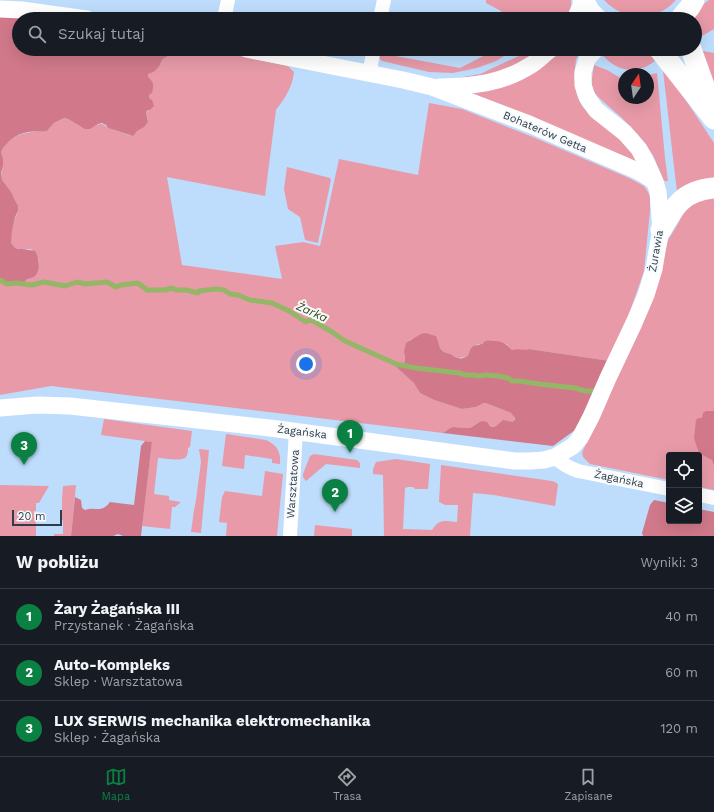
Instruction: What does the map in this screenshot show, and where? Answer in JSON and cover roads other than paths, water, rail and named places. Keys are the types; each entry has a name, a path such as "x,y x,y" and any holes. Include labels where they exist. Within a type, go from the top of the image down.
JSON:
{"main road":[{"path":"686,12 694,0"},
{"path":"580,7 590,12"},
{"path":"664,56 714,119"},
{"path":"694,56 714,112"},
{"path":"661,230 672,212 685,198 695,192 714,188"}],"street":[{"path":"225,12 228,0"},
{"path":"381,12 384,0"},
{"path":"0,9 36,12"},
{"name":"Bohaterów Getta","path":"280,56 432,87 529,124 633,168 655,182"},
{"path":"369,74 373,56"},
{"name":"Bohaterów Getta","path":"432,87 466,86 489,83 518,72 533,64 543,56"},
{"name":"Żurawia","path":"555,458 573,446 585,429 591,417 646,295 654,269 661,230 658,192 648,164 639,149 625,133 596,110 587,97 582,85 583,72 587,59 590,56"},
{"name":"Żagańska","path":"0,408 36,405 70,406 296,431 515,461 555,458 568,468 578,471 666,488"},
{"name":"Warsztatowa","path":"290,536 296,431"},
{"path":"702,496 714,498"}],"waterway":[{"name":"Żarka","path":"0,280 7,284 16,283 32,285 44,282 65,286 77,282 85,284 107,282 116,287 138,283 147,290 165,290 172,288 176,290 186,290 198,293 199,291 215,289 224,290 230,294 238,295 250,300 272,303 289,311 306,322 309,320 315,322 345,341 396,364 466,375 498,376 508,378 512,381 594,391"}],"place":[{"name":"Żary Żagańska III","path":"350,453"},
{"name":"LUX SERWIS mechanika elektromechanika","path":"24,465"},
{"name":"Auto-Kompleks","path":"335,512"}]}
